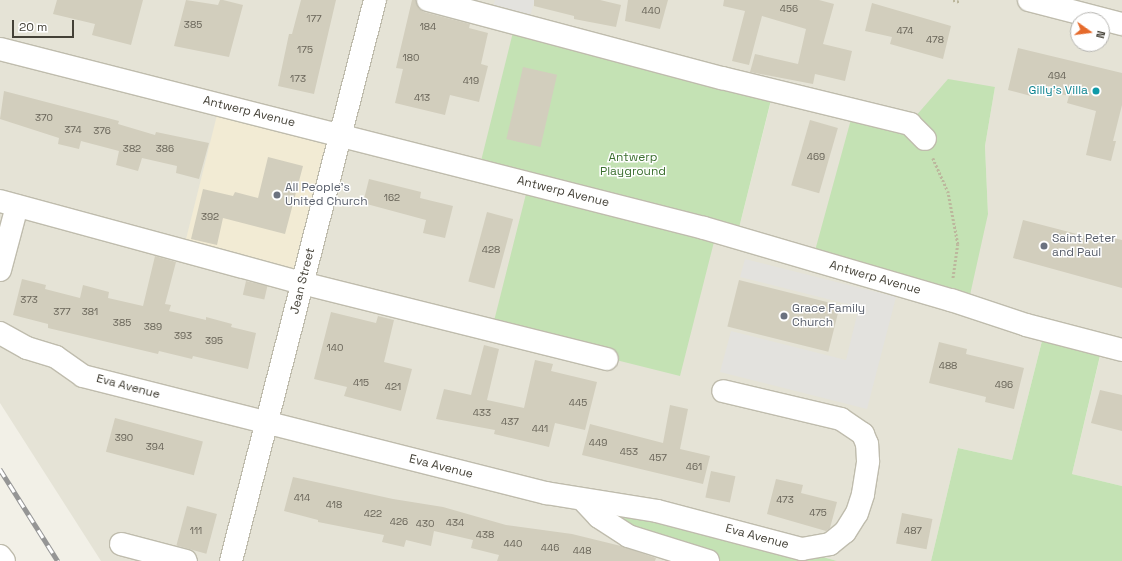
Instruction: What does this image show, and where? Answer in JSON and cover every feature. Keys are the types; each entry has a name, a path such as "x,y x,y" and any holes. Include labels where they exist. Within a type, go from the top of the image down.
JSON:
{"street":[{"name":"Jean Street","path":"231,561 375,0"},
{"path":"428,0 722,78 910,124 925,139"},
{"path":"1029,0 1122,24"},
{"name":"Antwerp Avenue","path":"0,49 704,228 951,300 1034,327 1122,350"},
{"path":"0,270 8,203 302,283 607,359"},
{"name":"Eva Avenue","path":"0,333 27,348 56,357 83,376 267,423 546,493 657,511 802,549 830,544 845,532 858,513 868,461 867,444 863,434 841,419 723,391"},
{"path":"583,500 599,517 628,536 708,561"},
{"path":"121,544 186,561"},
{"path":"0,556 4,561"}],"path":[{"path":"953,0 960,2"},
{"path":"925,139 948,191 958,244 951,300"}],"shaded area":[{"path":"0,0 1122,0 1122,486 1072,474 1103,344 1045,329 1012,460 958,448 931,561 837,561 802,551 704,561 101,561 0,403","holes":["995,87 985,146 988,214 908,125","773,93 737,236 529,182"]},
{"path":"495,0 535,0 530,16 493,7"},
{"path":"220,103 340,133 304,280 183,250"},
{"path":"745,259 896,297 867,409 720,372 731,331 846,360 859,307 740,277"}],"green space":[{"name":"Antwerp Playground","path":"515,24 773,92 737,236 717,230 680,376 492,329 529,182 479,169"},
{"path":"948,79 995,87 985,146 988,214 968,304 813,258 853,112 908,125"},
{"path":"1045,329 1103,343 1072,474 1122,486 1122,561 931,561 958,448 1012,460"},
{"path":"582,502 802,551 837,561 704,561"}],"building":[{"path":"57,0 143,0 131,45 92,35 95,24 53,14"},
{"path":"186,0 218,5 220,0 223,0 243,5 229,57 174,46"},
{"path":"301,0 336,0 314,94 278,86 289,34 292,34"},
{"path":"412,0 416,0 419,9 424,12 470,24 469,28 488,33 481,64 488,66 479,102 450,95 445,115 395,103 403,69 396,68"},
{"path":"534,0 600,0 621,5 616,27 574,19 574,16 534,6"},
{"path":"628,0 668,0 660,29 625,21"},
{"path":"724,0 819,0 834,4 823,44 852,51 845,81 815,74 813,84 750,72 755,54 798,64 806,29 762,16 749,65 732,61 745,11 723,6"},
{"path":"872,3 951,26 943,59 890,44 892,37 865,31"},
{"path":"1018,48 1122,73 1122,105 1113,141 1116,141 1111,161 1086,155 1096,111 1067,103 1069,96 1034,87 1031,96 1008,90"},
{"path":"523,67 557,75 540,147 506,139"},
{"path":"4,91 119,121 118,124 155,135 156,132 209,143 199,179 176,173 177,166 142,158 138,171 116,165 119,151 81,141 79,149 58,144 59,138 0,119"},
{"path":"810,120 838,128 819,193 791,185"},
{"name":"All People's United Church","path":"268,157 303,166 285,234 223,218 217,245 191,239 203,189 233,196 235,192 258,198"},
{"path":"369,179 421,192 420,198 453,206 445,238 423,233 426,220 363,203"},
{"path":"487,212 513,219 494,289 468,282"},
{"path":"1023,220 1096,239 1097,234 1122,240 1122,288 1013,258"},
{"path":"155,256 176,262 165,304 171,305 169,311 206,320 206,317 232,324 231,327 256,333 248,369 193,356 192,359 159,351 158,354 48,328 48,324 13,315 22,279 46,285 45,289 80,298 83,285 109,292 108,298 143,306"},
{"name":"Grace Family Church","path":"739,280 840,305 828,352 727,327"},
{"path":"246,281 267,286 264,300 243,295"},
{"path":"331,312 376,323 378,316 394,320 384,362 412,369 401,411 344,396 347,387 314,379"},
{"path":"939,342 967,349 966,354 1024,368 1014,409 985,402 986,397 929,383"},
{"path":"484,345 499,349 487,400 524,408 535,360 553,364 551,371 597,382 585,430 555,423 549,447 494,434 495,430 436,419 444,389 471,395"},
{"path":"1100,390 1122,395 1122,431 1091,423"},
{"path":"670,405 688,409 680,449 710,456 703,484 582,455 590,424 663,443"},
{"path":"115,418 203,442 194,475 106,452"},
{"path":"711,471 735,476 730,503 705,497"},
{"path":"293,477 393,499 443,507 506,525 572,534 621,546 656,558 655,561 497,561 499,555 471,548 473,540 434,531 431,546 406,540 404,547 382,542 384,535 318,522 318,520 284,511"},
{"path":"776,479 803,485 801,493 837,502 830,528 826,531 767,514"},
{"path":"187,506 217,514 206,554 176,546"},
{"path":"902,513 932,519 927,549 896,543"}],"railway":[{"path":"0,469 58,561"}],"place":[{"name":"Gilly's Villa","path":"1096,91"},
{"name":"All People's United Church","path":"277,195"},
{"name":"Saint Peter and Paul","path":"1044,246"},
{"name":"Grace Family Church","path":"784,316"}]}
